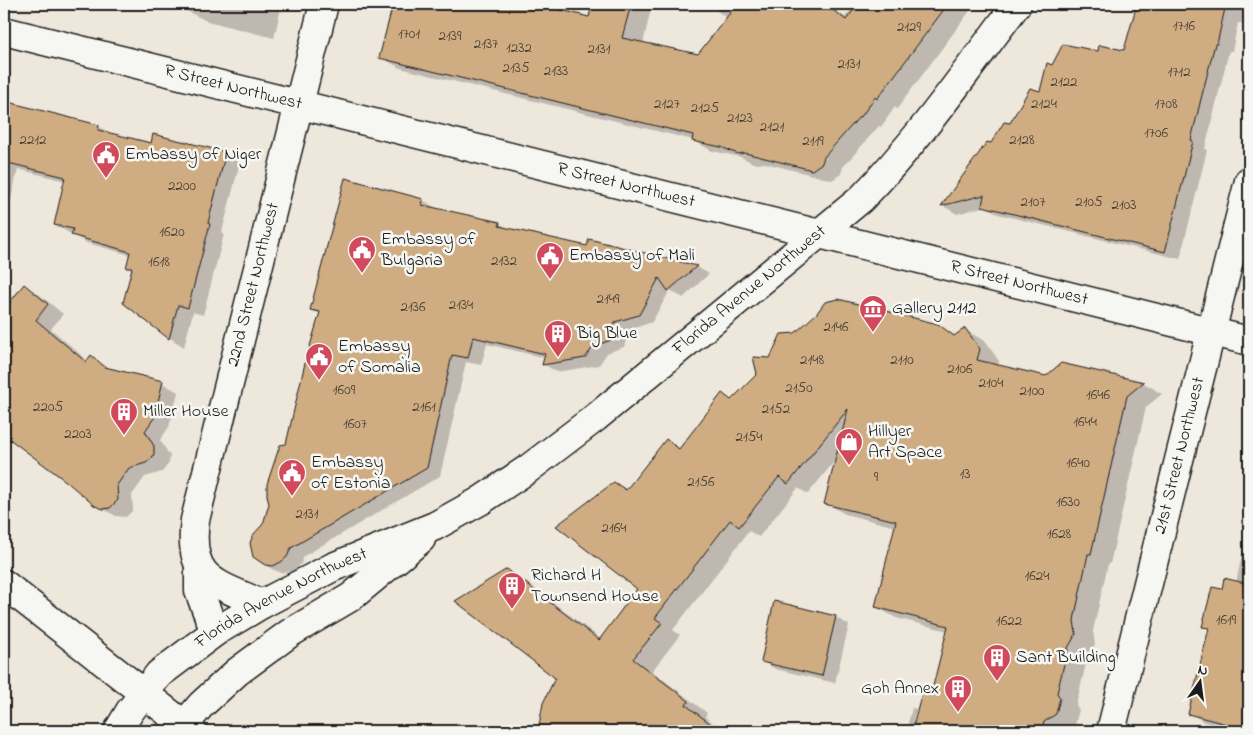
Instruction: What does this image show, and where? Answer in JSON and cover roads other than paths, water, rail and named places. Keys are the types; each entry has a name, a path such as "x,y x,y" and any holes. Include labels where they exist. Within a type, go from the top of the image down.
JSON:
{"main road":[{"name":"22nd Street Northwest","path":"215,632 199,591 199,567 192,542 195,520 324,4"},
{"name":"Florida Avenue Northwest","path":"143,693 159,674 215,632 262,604 333,567 435,526 480,501 562,445 861,199 899,158 1017,4"},
{"name":"R Street Northwest","path":"4,32 1249,341"},
{"name":"21st Street Northwest","path":"1116,730 1249,182"},
{"name":"Florida Avenue Northwest","path":"185,729 201,705 236,672 290,633 351,597 392,565 435,526"},
{"path":"199,567 212,582 262,604"},
{"path":"4,584 143,693 185,729"},
{"path":"118,731 143,693"}],"place":[{"name":"Embassy of Niger","path":"106,179"},
{"name":"Embassy of Bulgaria","path":"362,274"},
{"name":"Embassy of Mali","path":"550,280"},
{"name":"Gallery 2112","path":"873,333"},
{"name":"Big Blue","path":"558,358"},
{"name":"Embassy of Somalia","path":"319,381"},
{"name":"Miller House","path":"124,436"},
{"name":"Hillyer Art Space","path":"849,466"},
{"name":"Embassy of Estonia","path":"292,497"},
{"name":"Richard H Townsend House","path":"512,610"},
{"name":"Sant Building","path":"997,682"},
{"name":"Goh Annex","path":"958,713"}]}
